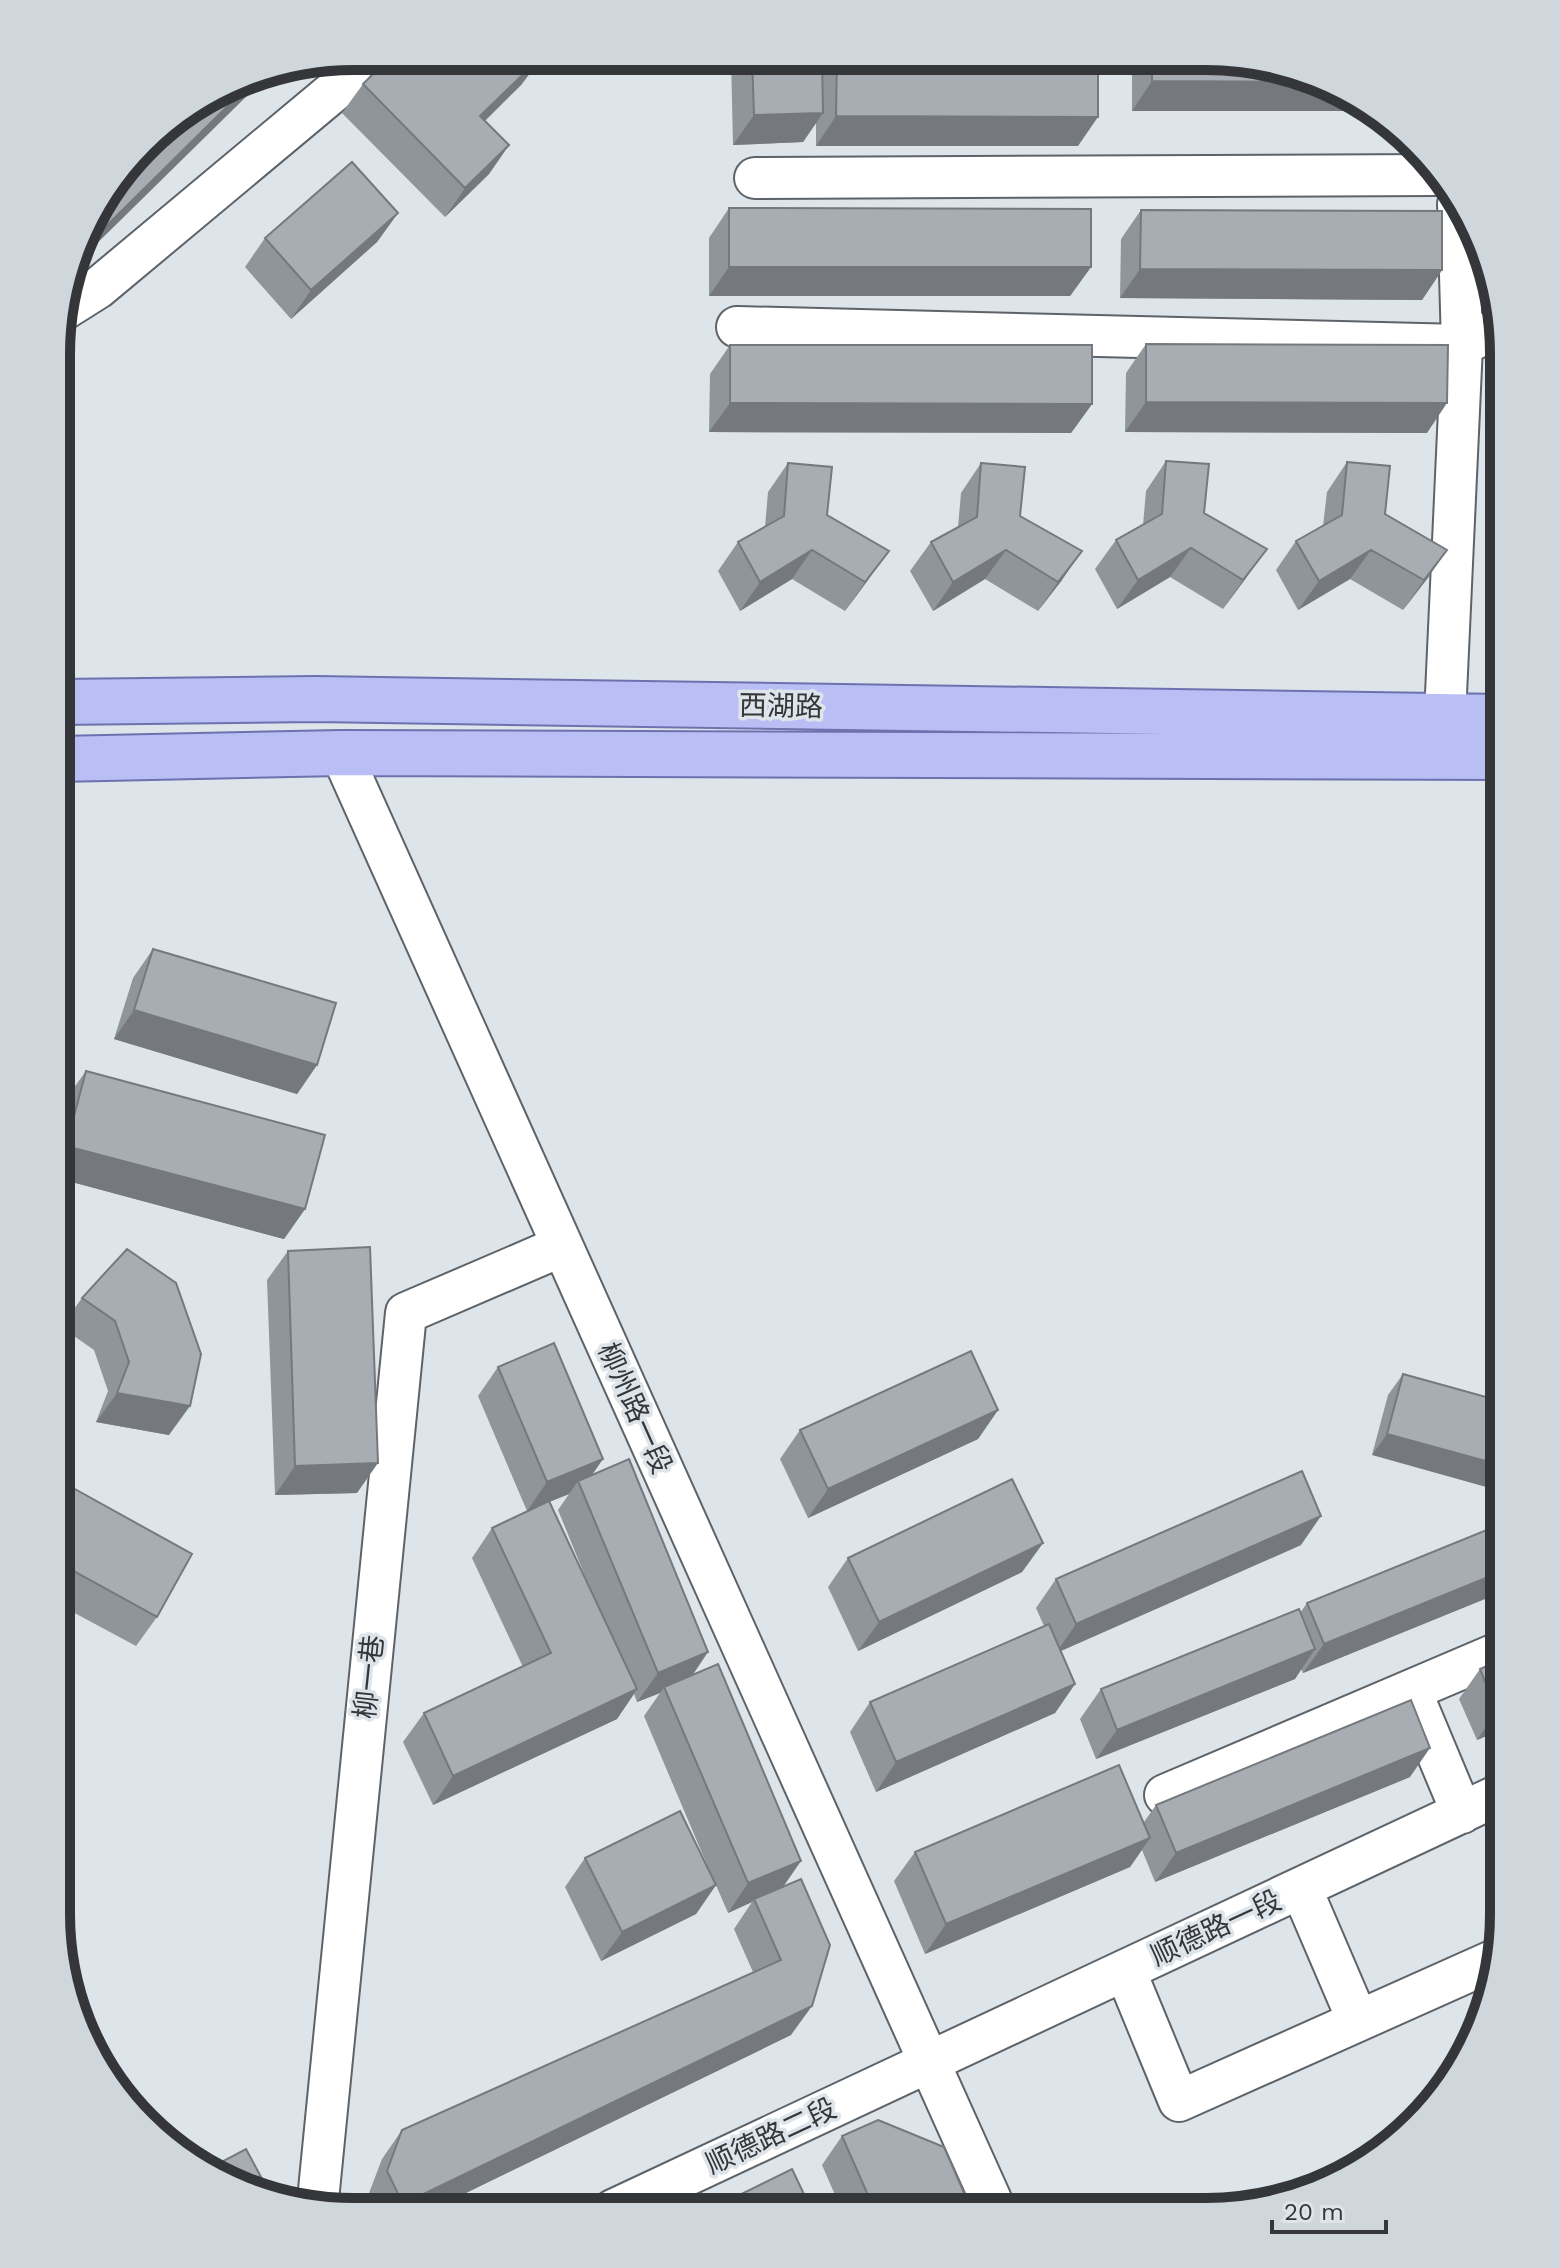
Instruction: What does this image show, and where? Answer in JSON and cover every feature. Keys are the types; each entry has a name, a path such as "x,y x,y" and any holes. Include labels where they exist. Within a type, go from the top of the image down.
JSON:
{"main road":[{"name":"西湖路","path":"70,702 315,699 1490,717"},
{"name":"西湖路","path":"70,759 341,753 1490,757"}],"street":[{"path":"74,303 98,288 358,71"},
{"path":"755,178 1426,175"},
{"path":"1445,716 1462,345 1459,224"},
{"path":"737,327 1462,345 1489,332"},
{"name":"柳州路一段","path":"341,753 990,2198"},
{"name":"柳一巷","path":"318,2196 406,1313 562,1246"},
{"path":"1165,1795 1490,1657"},
{"path":"1411,1691 1462,1813"},
{"name":"顺德路一段","path":"929,2062 1490,1799"},
{"path":"1301,1888 1358,2021"},
{"path":"1125,1970 1179,2101 1486,1964"},
{"name":"顺德路二段","path":"639,2198 929,2062"}],"building":[{"path":"822,70 823,113 754,115 752,71"},
{"path":"837,70 1098,70 1098,117 836,116"},
{"path":"1152,70 1206,70 1243,72 1286,82 1152,81"},
{"path":"376,71 527,71 480,116 509,145 465,188 363,84"},
{"path":"239,94 95,237 118,196 153,153 196,118"},
{"path":"352,162 398,213 311,290 265,238"},
{"path":"729,208 1091,209 1091,267 729,267"},
{"path":"1141,210 1442,211 1442,270 1140,269"},
{"path":"1146,344 1448,345 1447,403 1146,402"},
{"path":"730,345 1092,345 1092,404 730,403"},
{"path":"1166,461 1209,464 1204,513 1267,549 1243,580 1191,548 1138,580 1116,540 1162,514"},
{"path":"1347,462 1390,466 1385,514 1447,550 1424,580 1371,550 1319,581 1296,541 1342,515"},
{"path":"788,463 832,467 827,515 889,551 865,582 812,550 760,582 738,542 784,516"},
{"path":"981,463 1025,467 1020,516 1082,551 1058,582 1006,550 953,582 931,542 977,517"},
{"path":"153,949 336,1003 317,1065 134,1010"},
{"path":"86,1071 325,1135 305,1209 70,1147 70,1131"},
{"path":"370,1247 378,1463 295,1466 288,1251"},
{"path":"127,1249 176,1283 201,1354 190,1406 117,1393 129,1362 115,1321 82,1298"},
{"path":"554,1343 603,1459 547,1482 498,1367"},
{"path":"971,1351 998,1410 828,1489 800,1430"},
{"path":"1403,1374 1490,1398 1490,1462 1387,1434"},
{"path":"629,1459 708,1652 658,1673 578,1481"},
{"path":"1302,1471 1321,1516 1076,1624 1056,1579"},
{"path":"1012,1479 1043,1543 879,1622 848,1558"},
{"path":"70,1486 192,1554 157,1617 70,1569"},
{"path":"549,1501 637,1689 453,1776 424,1713 551,1653 492,1528"},
{"path":"1490,1529 1490,1576 1324,1644 1307,1603"},
{"path":"1299,1609 1315,1649 1117,1730 1101,1689"},
{"path":"1049,1624 1075,1684 896,1762 870,1702"},
{"path":"718,1664 801,1861 748,1883 664,1687"},
{"path":"1490,1665 1490,1694 1480,1669"},
{"path":"1411,1700 1430,1748 1176,1853 1156,1805"},
{"path":"1119,1765 1150,1838 946,1924 915,1852"},
{"path":"680,1811 716,1885 622,1932 585,1858"},
{"path":"801,1879 830,1945 812,2006 415,2198 400,2198 387,2171 402,2130 781,1960 754,1899"},
{"path":"878,2120 944,2147 966,2198 869,2198 842,2136"},
{"path":"246,2149 264,2183 228,2169 218,2164"},
{"path":"792,2169 806,2198 733,2198"}]}
